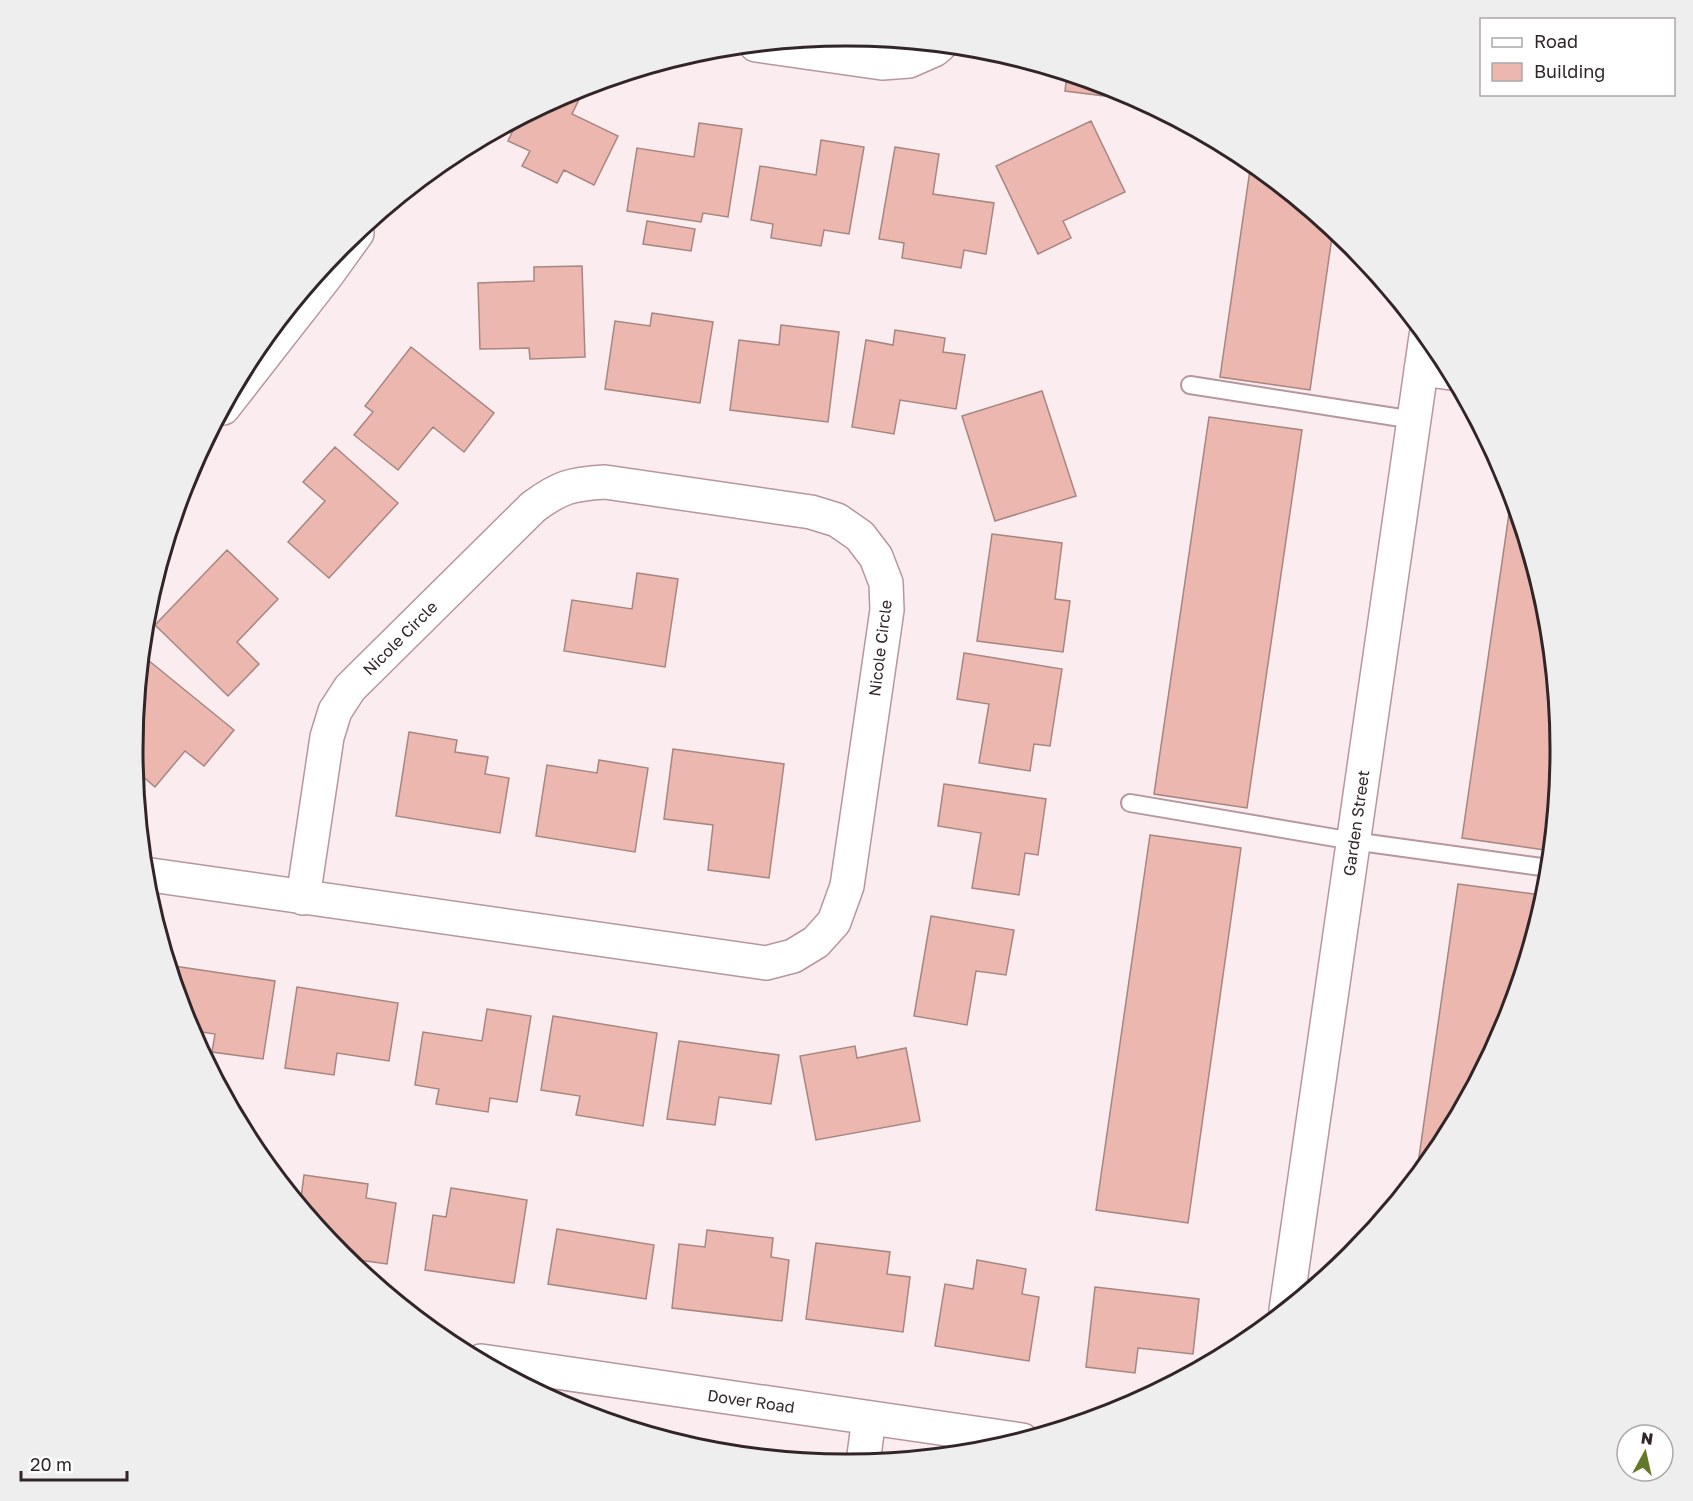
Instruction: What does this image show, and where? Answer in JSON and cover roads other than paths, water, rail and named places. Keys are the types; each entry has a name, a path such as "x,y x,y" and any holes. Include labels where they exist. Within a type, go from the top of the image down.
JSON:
{"street":[{"path":"787,49 882,63 909,61 929,52"},
{"path":"260,360 323,280"},
{"name":"Garden Street","path":"1288,1299 1414,420 1436,371"},
{"name":"Nicole Circle","path":"154,876 303,898 766,963 793,956 816,942 834,922 847,886 886,610 886,583 876,557 860,536 837,520 811,513 605,482 578,483 552,493 524,516 350,688 335,711 327,737 303,898"},
{"name":"Dover Road","path":"501,1364 869,1418 981,1441"},
{"path":"864,1454 869,1418"}],"lane":[{"path":"1191,385 1414,420"},
{"path":"1130,804 1353,841 1540,867"}]}
